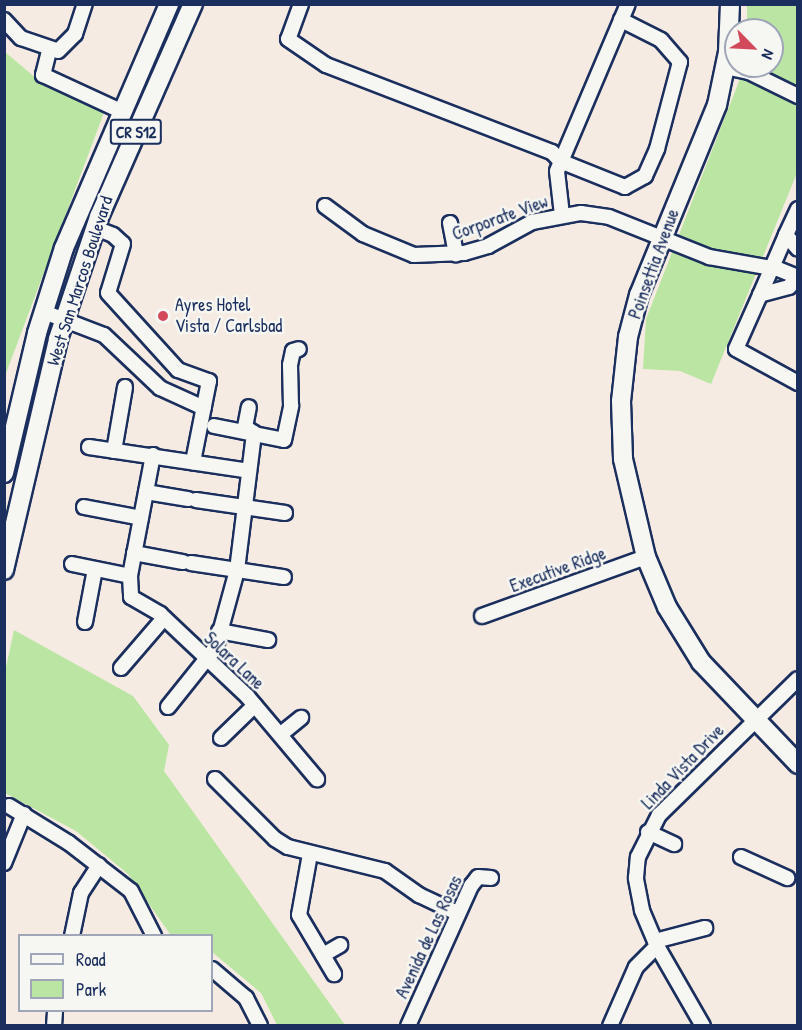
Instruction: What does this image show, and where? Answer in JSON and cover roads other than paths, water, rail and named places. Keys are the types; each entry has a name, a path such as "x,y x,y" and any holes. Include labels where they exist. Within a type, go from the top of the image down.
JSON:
{"main road":[{"name":"West San Marcos Boulevard","path":"4,473 44,312 79,209 169,4"},
{"name":"West San Marcos Boulevard","path":"4,570 64,319 95,228 193,4"},
{"name":"Poinsettia Avenue","path":"724,71 706,135 661,238 630,330 621,401 623,459 646,557 667,607 701,662 798,764"}],"street":[{"path":"85,4 75,34 53,51 43,75 122,111"},
{"path":"301,4 290,27 288,39 292,45 336,69 552,152 560,161 625,188 645,176 657,148 680,62 661,40 621,20"},
{"path":"562,215 556,184 560,161 628,4"},
{"path":"4,21 21,38 53,51"},
{"path":"761,78 798,96"},
{"name":"Corporate View","path":"325,206 363,234 392,248 414,255 456,254 488,246 532,222 562,215 609,217 709,257 770,267 797,277"},
{"path":"798,209 770,267 736,349 798,383"},
{"path":"450,223 456,254"},
{"path":"95,228 120,239 122,254 108,293 178,370 209,381 193,462"},
{"path":"786,235 798,249"},
{"path":"760,295 789,287 797,277"},
{"path":"44,312 104,334 160,388 204,408"},
{"path":"214,426 284,440 291,406 290,365 293,351 299,350"},
{"path":"114,452 126,387"},
{"path":"249,407 245,427 254,434"},
{"path":"168,707 208,660 219,631 237,570 254,434"},
{"path":"89,447 249,471"},
{"name":"Solara Lane","path":"153,455 130,576 131,597 164,618 255,705 317,779"},
{"path":"146,492 285,513"},
{"path":"84,507 141,518"},
{"path":"134,553 284,577"},
{"name":"Executive Ridge","path":"483,616 646,557"},
{"path":"72,564 130,576"},
{"path":"85,622 95,569"},
{"path":"121,668 164,618"},
{"path":"219,631 268,640"},
{"name":"Linda Vista Drive","path":"703,1026 656,944 639,900 636,878 638,857 648,832 659,814 798,679"},
{"path":"221,738 255,705"},
{"path":"281,734 301,718"},
{"path":"215,779 274,839 310,854 385,871 419,895 458,913"},
{"path":"6,804 99,865 131,891 153,934"},
{"path":"4,863 24,814"},
{"path":"648,832 674,844"},
{"path":"310,854 299,915 334,974"},
{"path":"741,857 787,878"},
{"path":"72,934 81,893 99,865"},
{"name":"Avenida de Las Rosas","path":"408,1026 458,913 478,877 491,878"},
{"path":"610,1026 636,967 656,944 705,928"},
{"path":"323,955 340,945"},
{"path":"213,970 246,998 260,1026"}],"place":[{"name":"Ayres Hotel Vista / Carlsbad","path":"163,316"}]}
